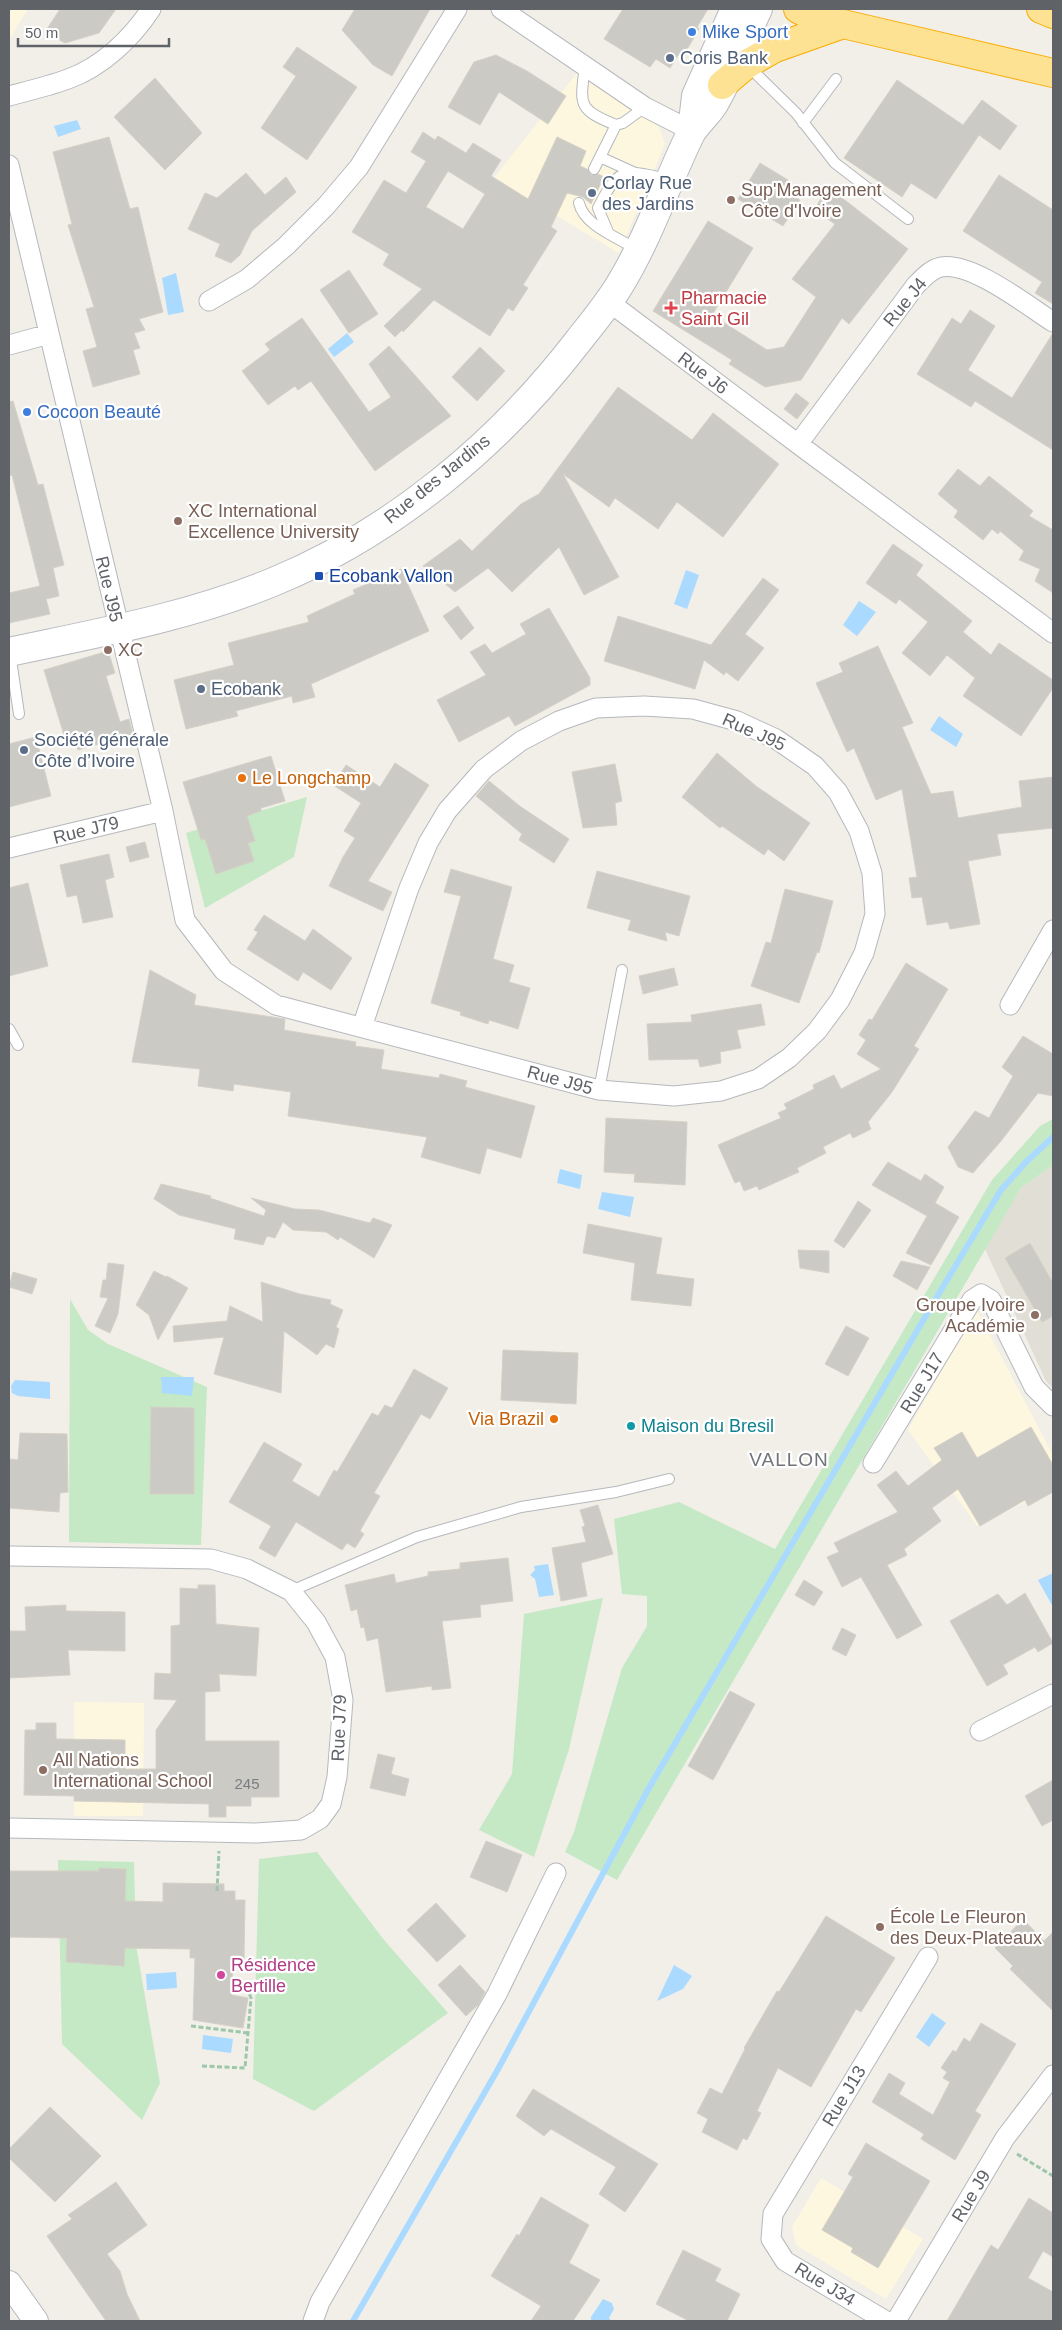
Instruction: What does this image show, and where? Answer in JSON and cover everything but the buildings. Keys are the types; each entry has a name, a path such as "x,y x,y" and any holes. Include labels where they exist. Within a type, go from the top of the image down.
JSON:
{"highway":[{"path":"798,9 843,24 1053,73"},
{"path":"1041,9 1053,14"},
{"path":"722,85 747,64 775,48 843,24"}],"main road":[{"name":"Rue des Jardins","path":"692,131 696,96 735,9"},
{"name":"Rue des Jardins","path":"9,652 118,629 203,607 272,582 322,560 380,527 433,488 484,443 527,401 566,358 609,302 639,250 692,131 713,105 758,9"}],"street":[{"path":"9,96 69,79 92,67 122,45 142,23 151,9"},
{"path":"209,301 247,279 286,246 326,206 359,167 457,9"},
{"path":"501,9 585,64 645,107 692,131"},
{"name":"Rue J95","path":"9,165 118,629 163,811 185,920 224,971 276,1005 599,1090 674,1096 722,1091 758,1080 789,1058 817,1031 840,1000 864,953 875,914 872,873 859,831 838,792 815,766 776,738 737,721 693,709 644,706 596,708 559,721 521,741 484,769 447,811 428,843 409,888 362,1027"},
{"name":"Rue J4","path":"798,444 916,285 928,274 941,267 967,269 1053,322"},
{"name":"Rue J6","path":"609,302 1053,633"},
{"path":"9,345 48,334"},
{"name":"Rue J79","path":"9,848 163,811"},
{"path":"1010,1006 1053,930"},
{"name":"Rue J17","path":"873,1463 972,1300 981,1294 991,1300 1034,1387 1053,1406"},
{"name":"Rue J79","path":"9,1556 211,1559 246,1569 291,1591 316,1622 335,1656 343,1700 337,1777 331,1804 320,1819 301,1830 220,1833 9,1828"},
{"path":"980,1732 1053,1694"},
{"path":"313,2321 320,2302 497,1994 556,1874"},
{"name":"Rue J13","path":"771,2239 773,2214 928,1957"},
{"name":"Rue J9","path":"896,2321 1001,2145 1053,2076"},
{"name":"Rue J34","path":"771,2239 786,2261 886,2321"},
{"path":"9,2284 36,2321"}],"lane":[{"path":"585,64 581,99 583,106 616,125"},
{"path":"747,64 804,123 835,163 908,219"},
{"path":"804,123 836,79"},
{"path":"594,169 616,125 645,107"},
{"path":"600,157 633,172 671,180"},
{"path":"608,232 598,208 612,180 618,176 633,172"},
{"path":"578,203 580,210 589,220 639,250"},
{"path":"9,652 19,714"},
{"path":"599,1090 622,970"},
{"path":"9,1029 18,1045"},
{"path":"291,1591 417,1537 521,1507 616,1492 669,1480"}],"path":[{"path":"217,1891 220,1833"},
{"path":"202,2066 245,2068 251,1998 246,1986"},
{"path":"191,2026 248,2033"},
{"path":"1001,2145 1053,2176"}],"shaded area":[{"path":"9,9 28,9 9,40"},
{"path":"580,69 625,99 659,127 665,144 619,253 494,178"},
{"name":"Groupe Ivoire Académie","path":"1053,1165 1053,1388 1046,1381 985,1249 1021,1188"},
{"path":"976,1309 1053,1455 1053,1488 977,1526 908,1430"},
{"path":"74,1702 144,1703 143,1816 74,1816"},
{"path":"821,2178 923,2239 886,2299 796,2245 792,2227"}],"green space":[{"path":"307,797 294,857 205,908 186,833"},
{"path":"1053,1119 1053,1165 1021,1188 617,1880 565,1852 574,1832 622,1668 647,1626 647,1596 622,1594 614,1519 679,1502 775,1549 992,1180 1040,1126"},
{"path":"70,1299 88,1330 108,1344 207,1387 201,1545 69,1542"},
{"path":"603,1598 569,1749 534,1857 479,1830 512,1774 524,1614"},
{"path":"317,1852 384,1940 448,2013 314,2111 253,2079 259,1859"},
{"path":"58,1860 134,1862 136,1945 160,2083 142,2120 62,2044"}],"water":[{"path":"77,120 81,129 58,137 54,126"},
{"path":"176,273 184,312 168,315 162,278"},
{"path":"347,333 354,342 334,357 328,349"},
{"path":"686,570 699,575 687,609 674,604"},
{"path":"859,601 876,612 857,636 843,625"},
{"path":"939,716 963,734 956,747 930,730"},
{"path":"560,1169 582,1175 580,1189 557,1183"},
{"path":"602,1192 634,1197 630,1217 598,1209"},
{"path":"161,1377 194,1377 192,1396 162,1393"},
{"path":"15,1380 50,1382 50,1399 18,1396 12,1393 11,1386"},
{"path":"548,1564 554,1595 539,1597 535,1579 530,1575 535,1570 534,1566"},
{"path":"1053,1573 1053,1607 1038,1580"},
{"path":"674,1965 692,1976 683,1989 657,2001"},
{"path":"176,1972 177,1988 147,1990 146,1974"},
{"path":"932,2013 946,2023 929,2047 916,2037"},
{"path":"203,2035 233,2039 231,2053 202,2049"},
{"path":"603,2299 612,2303 614,2309 609,2318 611,2321 591,2321 591,2317"}],"waterway":[{"path":"353,2321 497,2071 650,1786 941,1290 1001,1190 1026,1162 1053,1137"}],"place":[{"name":"Mike Sport","path":"692,32"},
{"name":"Coris Bank","path":"670,58"},
{"name":"Corlay Rue des Jardins","path":"592,193"},
{"name":"Sup'Management Côte d'Ivoire","path":"731,200"},
{"name":"Pharmacie Saint Gil","path":"671,308"},
{"name":"Cocoon Beauté","path":"27,412"},
{"name":"XC International Excellence University","path":"178,521"},
{"name":"Ecobank Vallon","path":"319,576"},
{"name":"XC","path":"108,650"},
{"name":"Ecobank","path":"201,689"},
{"name":"Société générale Côte d’Ivoire","path":"24,750"},
{"name":"Le Longchamp","path":"242,778"},
{"name":"Groupe Ivoire Académie","path":"1035,1315"},
{"name":"Via Brazil","path":"554,1419"},
{"name":"Maison du Bresil","path":"631,1426"},
{"name":"All Nations International School","path":"43,1770"},
{"name":"École Le Fleuron des Deux-Plateaux","path":"880,1927"},
{"name":"Résidence Bertille","path":"221,1975"}],"district":[{"name":"VALLON","path":"789,1459"}]}
